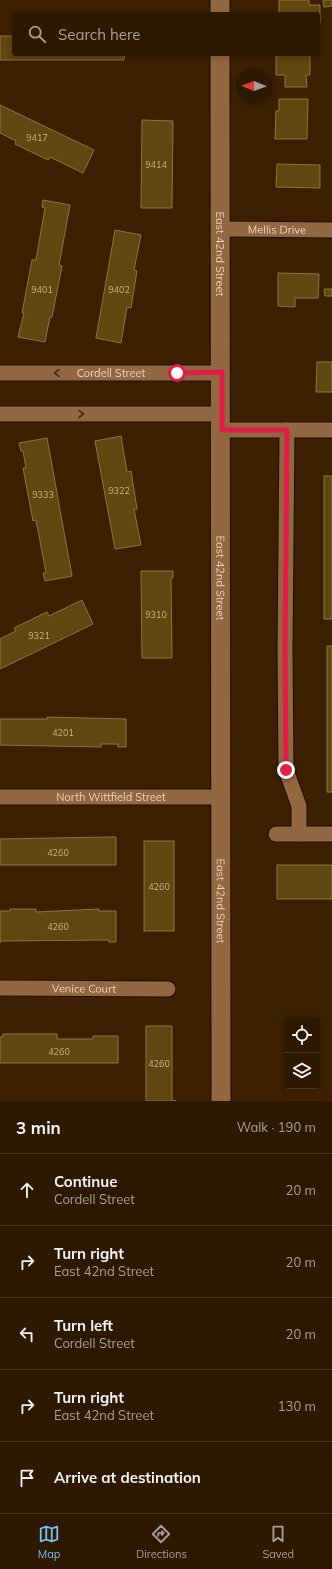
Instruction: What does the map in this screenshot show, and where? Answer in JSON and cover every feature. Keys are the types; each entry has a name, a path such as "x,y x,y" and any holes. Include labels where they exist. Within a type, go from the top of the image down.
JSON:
{"street":[{"path":"220,0 220,12"},
{"name":"East 42nd Street","path":"220,56 222,372 221,1101"},
{"name":"Mellis Drive","path":"221,229 332,230"},
{"name":"Cordell Street","path":"0,373 222,372"},
{"path":"0,414 222,422 287,430 332,430"},
{"path":"287,430 285,649 286,770 299,806 299,834"},
{"name":"North Wittfield Street","path":"0,796 221,797"},
{"path":"276,834 332,834"},
{"name":"Venice Court","path":"0,988 168,989"}],"building":[{"path":"279,0 309,0 309,5 320,5 320,12 279,12"},
{"path":"323,0 332,0 332,6 324,7"},
{"path":"0,36 12,36 12,56 125,56 124,60 0,60"},
{"path":"276,56 310,56 310,75 306,75 307,87 285,87 285,75 276,75"},
{"path":"279,99 308,99 307,139 275,139 276,111 279,111"},
{"path":"0,105 94,150 83,173 50,157 48,160 15,144 16,141 0,133"},
{"path":"142,120 173,121 172,208 141,208"},
{"path":"277,164 320,165 320,188 276,187"},
{"path":"43,200 70,205 59,265 62,266 52,317 50,317 45,342 18,337 24,313 22,313 32,260 36,260 45,208 42,207"},
{"path":"115,230 141,235 134,270 137,271 131,308 127,307 121,343 96,338"},
{"path":"278,273 319,274 318,298 295,298 295,307 278,306"},
{"path":"324,289 332,289 332,296 325,296"},
{"path":"317,362 332,362 332,392 316,392"},
{"path":"121,436 127,472 131,471 137,509 134,509 141,545 115,549 95,441"},
{"path":"47,438 72,576 45,581 43,573 46,573 36,520 33,521 23,468 26,468 23,451 21,451 19,443"},
{"path":"324,476 332,476 332,619 324,619"},
{"path":"141,571 173,571 173,578 171,578 172,658 142,658"},
{"path":"82,600 93,624 0,669 0,639 16,631 14,628 47,612 49,616"},
{"path":"327,646 332,646 332,792 327,792"},
{"path":"47,717 126,719 126,747 118,747 118,744 101,744 101,747 0,745 0,719 48,719"},
{"path":"116,837 116,865 0,865 0,839"},
{"path":"144,841 174,841 174,931 144,931"},
{"path":"277,865 332,865 332,899 277,899"},
{"path":"10,909 36,909 36,912 99,909 99,911 116,911 116,942 109,942 109,940 0,941 0,911 10,911"},
{"path":"146,1026 172,1026 172,1100 176,1101 146,1101"},
{"path":"3,1034 57,1034 57,1039 93,1039 93,1036 118,1036 118,1063 0,1063 0,1037 3,1037"}],"route":[{"path":"177,373 222,372 222,430 287,430 285,649 286,770"}]}
